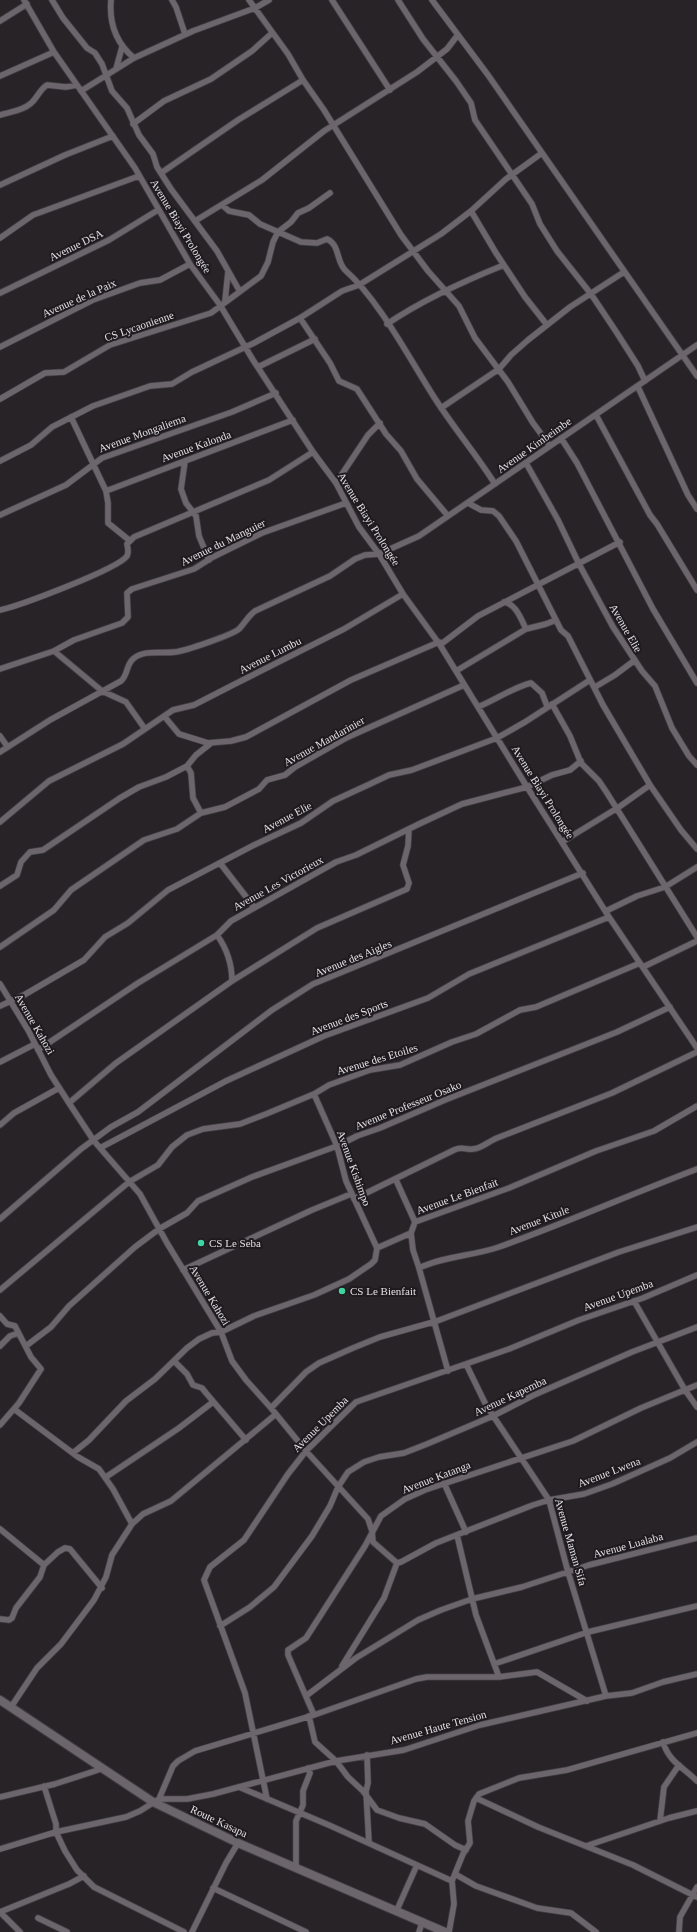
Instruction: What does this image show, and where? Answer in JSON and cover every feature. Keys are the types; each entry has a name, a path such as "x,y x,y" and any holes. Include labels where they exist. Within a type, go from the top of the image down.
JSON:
{"main road":[{"name":"Route Kasapa","path":"0,1700 101,1769 156,1801 238,1843 445,1932"}],"street":[{"path":"52,0 63,18 86,48 95,53 108,76 112,91 127,108 142,140 153,154 161,173 217,251 239,290"},
{"path":"111,0 112,26 122,47 134,58"},
{"path":"172,0 185,34"},
{"path":"249,0 288,54 397,228 414,252 459,306 476,338 499,369 550,446"},
{"path":"81,91 108,76 116,69 134,58 185,34 255,8 269,0"},
{"path":"332,0 390,90"},
{"path":"398,0 423,39 471,103 476,120 532,204 540,224 557,251 590,294 634,360 645,381"},
{"path":"432,0 457,36 488,75 697,376"},
{"path":"0,21 26,2"},
{"name":"Avenue Biayi Prolongée","path":"26,2 54,52 139,176 190,264 220,305 313,452 336,483 359,526 379,554 403,594 439,644 609,917 697,1048"},
{"path":"134,124 164,101 211,79 252,51 272,33"},
{"path":"195,221 262,180 333,125 390,90 447,49 457,36"},
{"path":"116,69 122,47"},
{"path":"0,76 54,52"},
{"path":"161,173 238,120 303,80"},
{"path":"0,115 23,109 30,104 40,90 47,85 66,87 77,85"},
{"path":"0,185 65,155 113,136"},
{"path":"0,461 25,449 52,427 93,406 156,385 172,384 192,372 254,343 300,318 342,291 360,285 441,234 471,211 513,174 542,153"},
{"path":"0,238 33,215 139,176"},
{"path":"278,232 291,222 298,213 309,208 330,193"},
{"path":"222,205 230,211 249,215 260,224 301,242 318,243 324,240 329,240 335,246 342,267 360,285 441,408 495,484"},
{"name":"Avenue DSA","path":"0,293 109,240 158,210"},
{"path":"471,211 504,266 525,297 547,325"},
{"name":"CS Lycaonienne","path":"0,399 46,373 64,372 110,345 206,314 261,276 264,272 273,242 278,232"},
{"name":"Avenue de la Paix","path":"0,347 93,300 140,283 160,280 190,264"},
{"path":"387,324 404,312 446,290 478,275 504,266"},
{"path":"225,301 228,271"},
{"path":"441,408 499,369 510,355 547,325 624,272"},
{"path":"300,318 330,362 339,381 357,389 401,451 417,479 448,516"},
{"path":"258,367 315,339"},
{"name":"Avenue Kimbeimbe","path":"0,752 125,678 129,664 133,659 150,653 175,652 230,634 239,629 250,614 255,611 330,576 360,557 368,554 379,554 419,536 638,387 697,345"},
{"path":"638,387 688,495 697,509"},
{"name":"Avenue Mongaliema","path":"0,515 66,485 102,458 232,412 276,392"},
{"path":"596,415 642,502 697,590"},
{"path":"71,417 106,491 108,503 108,523 129,540"},
{"name":"Avenue Kalonda","path":"106,491 293,420"},
{"path":"336,483 368,435 380,423"},
{"path":"561,438 577,463 587,486 620,542 653,609 697,683"},
{"path":"0,610 31,601 108,568 127,556 127,544 129,540 193,511 269,480 313,452"},
{"path":"185,461 181,489 186,503 193,511 199,536 209,560"},
{"name":"Avenue Elie","path":"526,463 558,520 579,564 613,627 635,660 615,675 595,687"},
{"name":"Avenue du Manguier","path":"0,669 54,651 79,638 122,623 128,617 127,593 132,589 194,569 262,533 346,503"},
{"path":"468,503 481,510 494,511 516,541 537,586 562,630 568,636 603,705 650,785 681,830 697,849"},
{"path":"164,716 179,734 210,744 246,738 351,680 439,644 478,616 620,542"},
{"name":"Avenue Lumbu","path":"0,822 49,781 117,747 173,710 194,705 312,646 403,594"},
{"path":"504,602 510,603 526,629"},
{"path":"456,671 526,629 556,620"},
{"path":"54,651 102,691 126,702 145,729"},
{"path":"635,660 655,686 672,728 697,766"},
{"name":"Avenue Elie","path":"0,1006 11,1002 84,960 105,937 128,922 160,896 220,863 301,823 333,801 389,775 412,770 497,738 525,722 590,680"},
{"path":"478,707 496,700 523,685 531,683 542,693 570,736 586,769 599,781 697,937"},
{"name":"Avenue Mandarinier","path":"0,947 54,910 71,890 144,840 177,829 201,813 225,807 259,789 267,780 284,775 295,767 346,738 464,685"},
{"path":"0,736 8,746"},
{"path":"0,886 16,875 21,862 30,852 43,850 120,798 139,787 166,777 188,766 196,755 210,744"},
{"name":"Avenue Les Victorieux","path":"0,1062 37,1047 195,947 217,935 231,921 336,862 356,855 462,804 527,787 552,775 570,770 581,761"},
{"path":"188,766 191,773 193,798 201,813"},
{"path":"562,842 650,785"},
{"path":"69,1103 116,1063 232,981 317,928 407,889 409,883 403,865 408,846 409,829"},
{"path":"220,863 235,880 254,907"},
{"path":"606,911 637,896 665,887 697,867"},
{"name":"Avenue des Aigles","path":"0,1219 46,1181 67,1160 111,1127 138,1112 272,1010 313,984 583,873"},
{"name":"Avenue des Sports","path":"100,1148 226,1081 324,1036 428,998 469,974 609,917"},
{"path":"217,935 223,943 231,964 232,981"},
{"name":"Avenue des Etoiles","path":"0,1290 128,1182 158,1166 172,1147 187,1135 203,1129 240,1124 314,1094 323,1087 343,1079 380,1068 400,1065 452,1042 476,1034 520,1010 536,1007 642,965 697,941"},
{"name":"Avenue Kahozi","path":"0,984 59,1088 94,1141 140,1194 183,1270 221,1332 232,1361 246,1380 306,1451 368,1519 372,1531 373,1542 396,1563"},
{"name":"Avenue Professeur Osako","path":"26,1346 51,1327 69,1306 98,1279 160,1229 187,1214 198,1201 252,1177 337,1146 357,1136 380,1128 445,1100 617,1032 670,1007"},
{"path":"183,1270 353,1196 396,1180 461,1147 473,1150 479,1148 496,1138 612,1093 697,1052"},
{"path":"0,1124 14,1113 59,1088"},
{"name":"Avenue Kishimpo","path":"314,1094 337,1146 341,1167 377,1248"},
{"name":"Avenue Le Bienfait","path":"411,1233 415,1222 509,1188 596,1151 654,1131 697,1106"},
{"name":"Avenue Kitule","path":"419,1268 497,1248 697,1169"},
{"path":"396,1180 415,1222"},
{"path":"271,1408 306,1372 318,1363 380,1337 434,1322 619,1252 697,1227"},
{"path":"73,1454 89,1440 126,1401 149,1384 198,1339 212,1333 221,1332 254,1316 314,1295 363,1271 375,1260 377,1248 411,1233 414,1250 448,1371"},
{"name":"Avenue Upemba","path":"267,1799 245,1693 205,1587 205,1575 210,1567 244,1540 288,1474 306,1451 356,1402 448,1371 549,1333 579,1320 634,1301 697,1275"},
{"path":"634,1301 685,1390 697,1407"},
{"path":"0,1316 7,1324 15,1326 41,1369 14,1409 0,1425"},
{"name":"Avenue Kapemba","path":"220,1626 250,1607 278,1582 312,1536 330,1506 338,1487 348,1472 364,1462 379,1457 404,1453 493,1416 534,1395 632,1352 697,1327"},
{"path":"0,1346 10,1336 18,1333"},
{"path":"174,1361 188,1374 193,1385 202,1388 246,1440"},
{"name":"Avenue Maman Sifa","path":"466,1364 484,1401 507,1439 522,1458 549,1500 568,1572 588,1632 606,1696"},
{"name":"Avenue Katanga","path":"466,1850 454,1845 424,1824 381,1812 374,1808 358,1784 348,1777 336,1761 315,1742 306,1696 288,1655 288,1650 306,1638 381,1516 390,1508 405,1499 444,1483 573,1440 641,1408 697,1385"},
{"path":"106,1477 174,1432 213,1402"},
{"path":"14,1409 73,1454 99,1470 106,1477 132,1524"},
{"path":"11,1707 37,1668 61,1644 102,1588 112,1555 132,1524 143,1514 171,1501 276,1414"},
{"name":"Avenue Lwena","path":"457,1535 533,1505 549,1500 584,1494 612,1484 670,1458 697,1442"},
{"path":"444,1483 466,1532"},
{"path":"0,1529 44,1565"},
{"path":"306,1696 340,1668 384,1598 396,1563 457,1535 481,1633 499,1677"},
{"name":"Avenue Lualaba","path":"340,1668 418,1620 472,1599 522,1587 568,1572 680,1541 697,1538"},
{"path":"0,1619 9,1620 12,1618 16,1608 43,1573 44,1565 62,1549 70,1549 102,1588"},
{"path":"494,1664 588,1632 697,1606"},
{"path":"0,1848 56,1832 126,1817 140,1811 156,1801 173,1766 178,1761 195,1751 311,1716 416,1679 427,1677 499,1677 534,1672 539,1673 587,1701"},
{"name":"Avenue Haute Tension","path":"156,1801 196,1798 336,1761 367,1754 404,1750 480,1725 606,1696 632,1693 663,1682 697,1674"},
{"path":"449,1932 454,1904 452,1881 456,1874 459,1860 470,1843 468,1821 476,1798 479,1794 514,1780 567,1770 697,1733"},
{"path":"662,1742 669,1756 697,1781"},
{"path":"367,1754 368,1783 366,1795 369,1843"},
{"path":"660,1821 664,1786 679,1766"},
{"path":"296,1867 296,1821 303,1805 303,1792 309,1778 308,1768"},
{"path":"0,1797 81,1777 101,1769"},
{"path":"44,1786 56,1824 56,1832 65,1851 94,1887 184,1932"},
{"path":"239,1787 417,1864 452,1881"},
{"path":"476,1798 538,1827 633,1865 695,1896"},
{"path":"586,1846 660,1821 697,1811"},
{"path":"192,1932 213,1888 238,1843"},
{"path":"396,1912 417,1864"},
{"path":"456,1874 476,1886 537,1908 571,1913 596,1932"},
{"path":"20,1932 0,1912 69,1884 84,1876"},
{"path":"679,1932 680,1917 695,1896 697,1887"},
{"path":"213,1888 306,1932"},
{"path":"38,1918 56,1930 67,1932"},
{"path":"419,1932 422,1923"}],"place":[{"name":"CS Le Seba","path":"201,1243"},
{"name":"CS Le Bienfait","path":"342,1291"}]}
